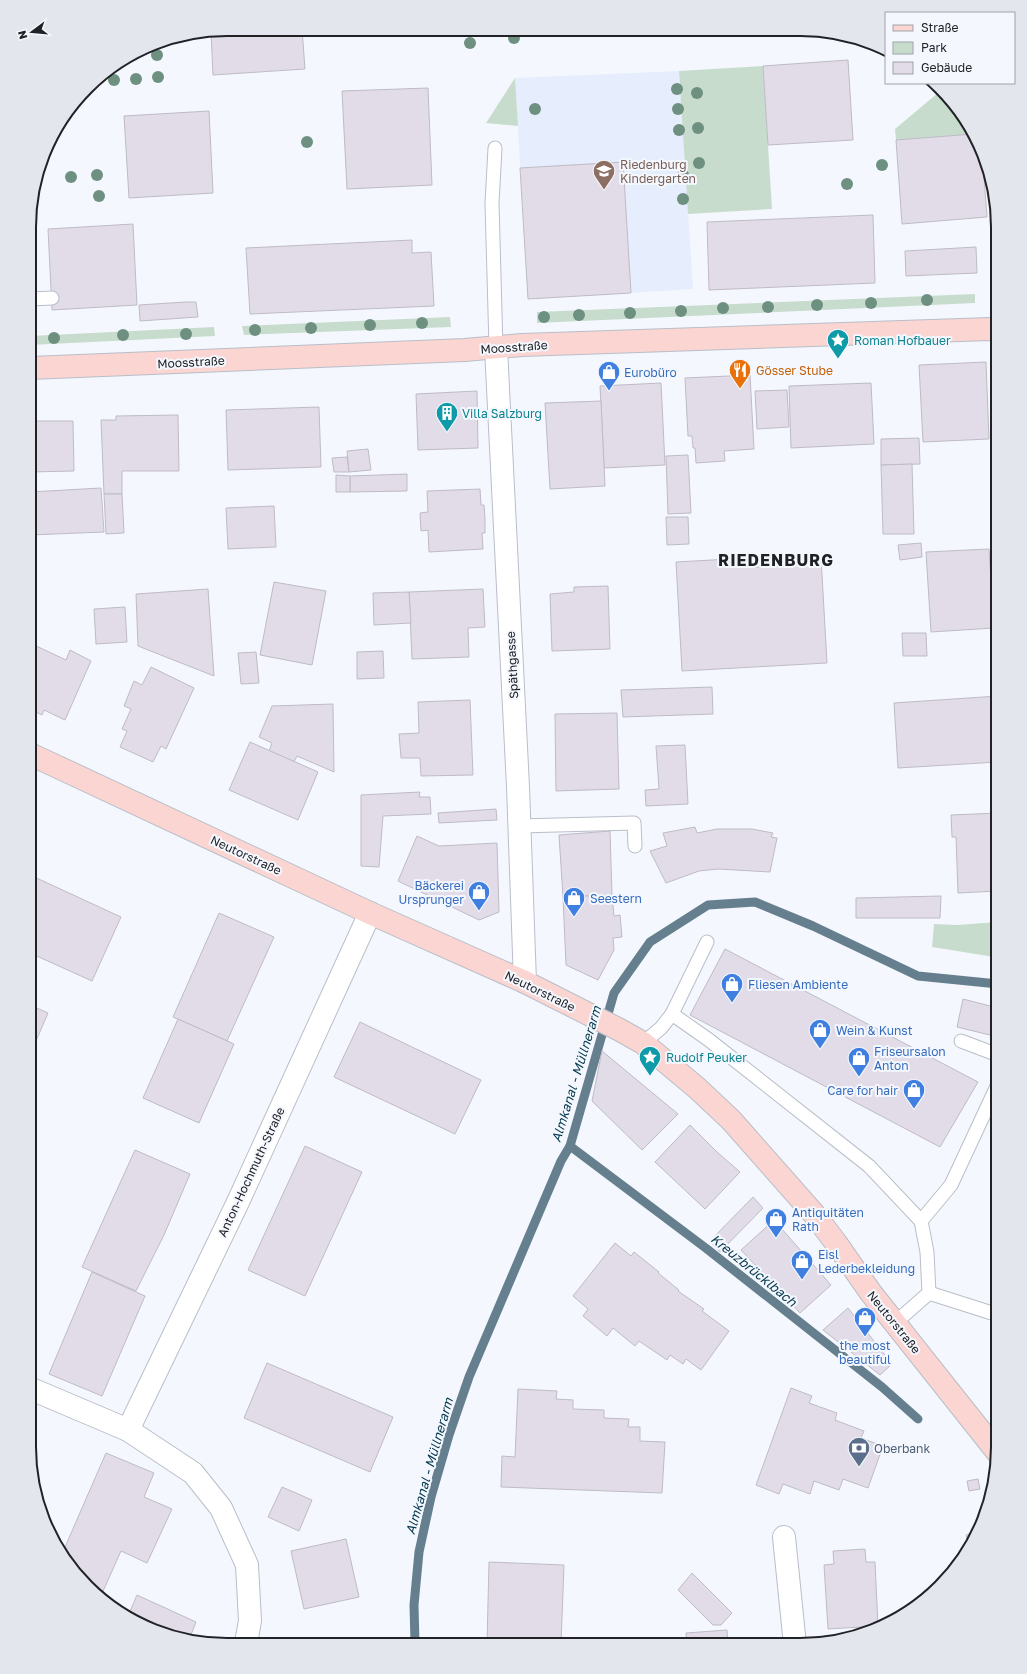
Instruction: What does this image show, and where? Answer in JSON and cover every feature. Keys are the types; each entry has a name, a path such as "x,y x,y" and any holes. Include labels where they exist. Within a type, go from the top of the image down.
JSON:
{"street":[{"name":"Moosstraße","path":"36,368 496,348 522,345 991,330"},
{"name":"Späthgasse","path":"496,348 525,982"},
{"name":"Neutorstraße","path":"36,757 370,913 525,982 643,1043 697,1088 731,1120 821,1223 871,1293 896,1322 991,1444"},
{"name":"Anton-Hochmuth-Straße","path":"128,1430 238,1202 370,913"},
{"path":"36,1391 128,1430 193,1473 221,1508 247,1565 250,1621 247,1638"},
{"path":"784,1537 795,1638"}],"lane":[{"path":"495,148 492,203 496,348"},
{"path":"36,299 52,298"},
{"path":"519,826 634,823 635,846"},
{"path":"643,1043 661,1028 672,1014 707,942"},
{"path":"672,1014 721,1049 869,1166 921,1221 927,1252 929,1294"},
{"path":"961,1041 991,1052"},
{"path":"921,1221 950,1185 991,1099"},
{"path":"896,1322 929,1294"},
{"path":"929,1294 991,1313"}],"shaded area":[{"name":"Riedenburg Kindergarten","path":"679,71 693,289 528,299 515,78"}],"green space":[{"path":"763,66 772,209 688,214 679,71"},
{"path":"515,78 518,126 485,123 486,123"},
{"path":"937,94 952,111 966,135 896,140 895,129"},
{"path":"975,294 975,303 537,323 537,312"},
{"path":"450,317 451,327 244,335 242,326"},
{"path":"214,327 215,336 36,345 36,336"},
{"path":"991,922 991,957 932,947 934,924 957,925"}],"building":[{"path":"303,36 305,69 213,75 211,37"},
{"path":"848,60 853,140 768,145 763,66"},
{"path":"428,88 432,185 347,189 342,91"},
{"path":"209,111 213,193 129,198 124,116"},
{"path":"966,135 981,166 984,179 987,217 902,224 896,140"},
{"path":"623,162 631,293 528,299 520,168"},
{"path":"873,215 875,283 709,290 707,222"},
{"path":"133,224 137,305 52,310 48,229"},
{"path":"412,240 412,253 431,252 434,306 250,314 246,248"},
{"path":"976,247 977,273 906,276 905,251"},
{"path":"196,302 198,317 140,321 139,305"},
{"path":"986,362 989,439 923,442 919,365"},
{"path":"750,375 754,449 724,451 725,461 696,463 695,448 693,448 692,436 688,436 685,378"},
{"path":"661,383 665,465 604,468 600,386"},
{"path":"871,383 874,444 791,448 789,386"},
{"path":"787,390 789,427 757,429 755,391"},
{"name":"Villa Salzburg","path":"477,391 478,448 418,450 416,394"},
{"path":"601,401 605,486 550,489 545,403"},
{"path":"319,407 321,467 228,470 226,410"},
{"path":"178,415 179,471 122,471 122,494 104,494 101,420 116,420 116,416"},
{"path":"36,421 73,421 74,471 36,472"},
{"path":"919,438 920,464 881,465 881,439"},
{"path":"368,449 371,470 349,472 347,451"},
{"path":"688,455 691,513 668,514 666,456"},
{"path":"347,457 349,472 334,472 332,458"},
{"path":"912,464 914,534 883,534 881,465"},
{"path":"407,474 407,491 350,492 350,476"},
{"path":"336,475 350,476 350,492 336,492"},
{"path":"101,488 104,532 36,535 36,492"},
{"path":"480,489 481,505 484,505 485,519 485,533 482,533 483,549 429,552 428,530 421,531 420,513 428,512 427,491"},
{"path":"104,494 122,494 124,533 106,534"},
{"path":"274,506 276,547 228,549 226,508"},
{"path":"666,517 688,517 689,544 667,545"},
{"path":"921,543 922,557 900,560 898,545"},
{"path":"989,549 991,581 991,628 931,632 926,552"},
{"path":"821,557 827,663 682,671 676,562 748,558 748,567 766,567 766,559"},
{"path":"274,582 326,591 312,665 260,655"},
{"path":"608,586 610,649 552,651 550,594 574,592 574,587"},
{"path":"208,589 214,676 138,646 136,594"},
{"path":"483,589 485,627 468,628 469,657 412,659 409,592"},
{"path":"409,592 411,623 374,625 373,593"},
{"path":"125,607 127,642 96,644 94,609"},
{"path":"902,633 926,633 927,656 903,656"},
{"path":"36,646 66,660 70,650 91,661 65,720 44,710 42,715 36,712"},
{"path":"383,651 384,678 357,679 357,652"},
{"path":"256,652 259,683 241,684 238,653"},
{"path":"151,667 194,688 166,749 161,746 153,762 120,747 127,731 122,729 131,709 124,706 134,681 142,685"},
{"path":"712,687 713,714 623,717 621,690"},
{"path":"991,696 991,762 898,768 894,703"},
{"path":"470,700 473,775 421,776 420,758 401,758 399,734 419,733 418,702"},
{"path":"333,704 334,772 297,756 294,762 269,751 272,743 259,737 272,706"},
{"path":"617,713 619,789 556,791 555,714"},
{"path":"250,742 318,772 298,820 229,790"},
{"path":"685,745 688,804 646,806 645,790 659,789 656,746"},
{"path":"420,792 419,797 430,797 431,814 383,816 379,867 361,866 361,795"},
{"path":"496,809 497,820 439,823 438,813"},
{"path":"991,813 991,891 958,893 956,837 952,837 951,815"},
{"path":"695,827 697,833 717,829 752,829 773,833 771,837 777,838 770,872 718,869 699,871 666,883 650,851 667,846 663,833"},
{"path":"610,831 612,895 563,897 559,835"},
{"path":"417,836 439,846 497,843 499,912 479,920 398,881"},
{"path":"36,878 121,917 92,981 36,956"},
{"path":"612,895 614,916 620,915 622,937 613,938 614,950 598,980 566,965 563,897"},
{"path":"941,896 940,918 856,918 856,898"},
{"path":"219,913 274,937 227,1041 173,1017"},
{"path":"725,949 978,1082 940,1147 690,1015"},
{"path":"963,999 991,1006 991,1035 957,1027"},
{"path":"36,1008 48,1013 36,1041"},
{"path":"178,1019 234,1044 199,1123 143,1098"},
{"path":"360,1022 481,1080 455,1134 334,1077"},
{"path":"602,1051 678,1114 642,1150 592,1101"},
{"path":"690,1125 740,1172 705,1209 655,1162"},
{"path":"305,1146 362,1172 305,1296 248,1270"},
{"path":"135,1150 190,1174 164,1235 136,1291 82,1267"},
{"path":"753,1197 763,1208 720,1252 710,1241"},
{"path":"774,1220 831,1285 800,1313 741,1250"},
{"path":"615,1243 631,1256 634,1252 659,1272 658,1273 679,1290 678,1291 704,1309 702,1311 729,1331 701,1370 686,1359 683,1364 670,1355 667,1360 639,1341 635,1346 613,1328 607,1336 583,1316 588,1309 573,1296"},
{"path":"92,1272 145,1296 102,1396 49,1374"},
{"path":"848,1308 892,1364 880,1375 823,1330"},
{"path":"267,1363 393,1417 370,1472 244,1418"},
{"path":"791,1388 812,1396 809,1403 837,1413 835,1420 864,1431 861,1438 883,1446 868,1488 843,1479 839,1490 814,1481 810,1494 783,1484 779,1494 756,1485"},
{"path":"518,1389 557,1391 556,1399 573,1400 573,1409 604,1410 604,1418 629,1419 628,1427 640,1427 640,1441 665,1442 662,1493 501,1487 502,1456 515,1457"},
{"path":"106,1453 154,1473 144,1497 172,1509 147,1563 121,1551 103,1592 83,1573 65,1547"},
{"path":"978,1479 980,1489 969,1491 967,1481"},
{"path":"282,1487 312,1500 299,1531 268,1517"},
{"path":"346,1539 359,1597 304,1609 291,1551"},
{"path":"865,1549 866,1562 875,1562 878,1621 864,1627 828,1629 824,1565 834,1564 833,1551"},
{"path":"489,1562 564,1565 561,1638 487,1638"},
{"path":"692,1573 732,1613 721,1625 713,1625 678,1590"},
{"path":"137,1595 196,1622 191,1634 166,1628 130,1611"},
{"path":"727,1630 728,1638 686,1638 686,1633"}],"waterway":[{"name":"Almkanal - Müllnerarm","path":"415,1638 414,1605 419,1552 431,1497 449,1435 469,1377 561,1161 570,1146 614,993 650,942 708,905 755,902 813,926 918,976 991,983"},
{"name":"Kreuzbrücklbach","path":"570,1146 707,1249 882,1387 918,1419"}],"place":[{"name":"Riedenburg Kindergarten","path":"604,190"},
{"name":"Roman Hofbauer","path":"838,360"},
{"name":"Gösser Stube","path":"740,390"},
{"name":"Eurobüro","path":"609,392"},
{"name":"Villa Salzburg","path":"447,432"},
{"name":"Bäckerei Ursprunger","path":"479,912"},
{"name":"Seestern","path":"574,918"},
{"name":"Fliesen Ambiente","path":"732,1004"},
{"name":"Wein & Kunst","path":"820,1050"},
{"name":"Rudolf Peuker","path":"650,1076"},
{"name":"Friseursalon Anton","path":"859,1078"},
{"name":"Care for hair","path":"914,1110"},
{"name":"Antiquitäten Rath","path":"776,1238"},
{"name":"Eisl Lederbekleidung","path":"802,1280"},
{"name":"the most beautiful","path":"865,1338"},
{"name":"Oberbank","path":"859,1468"}],"district":[{"name":"RIEDENBURG","path":"776,560"}]}
